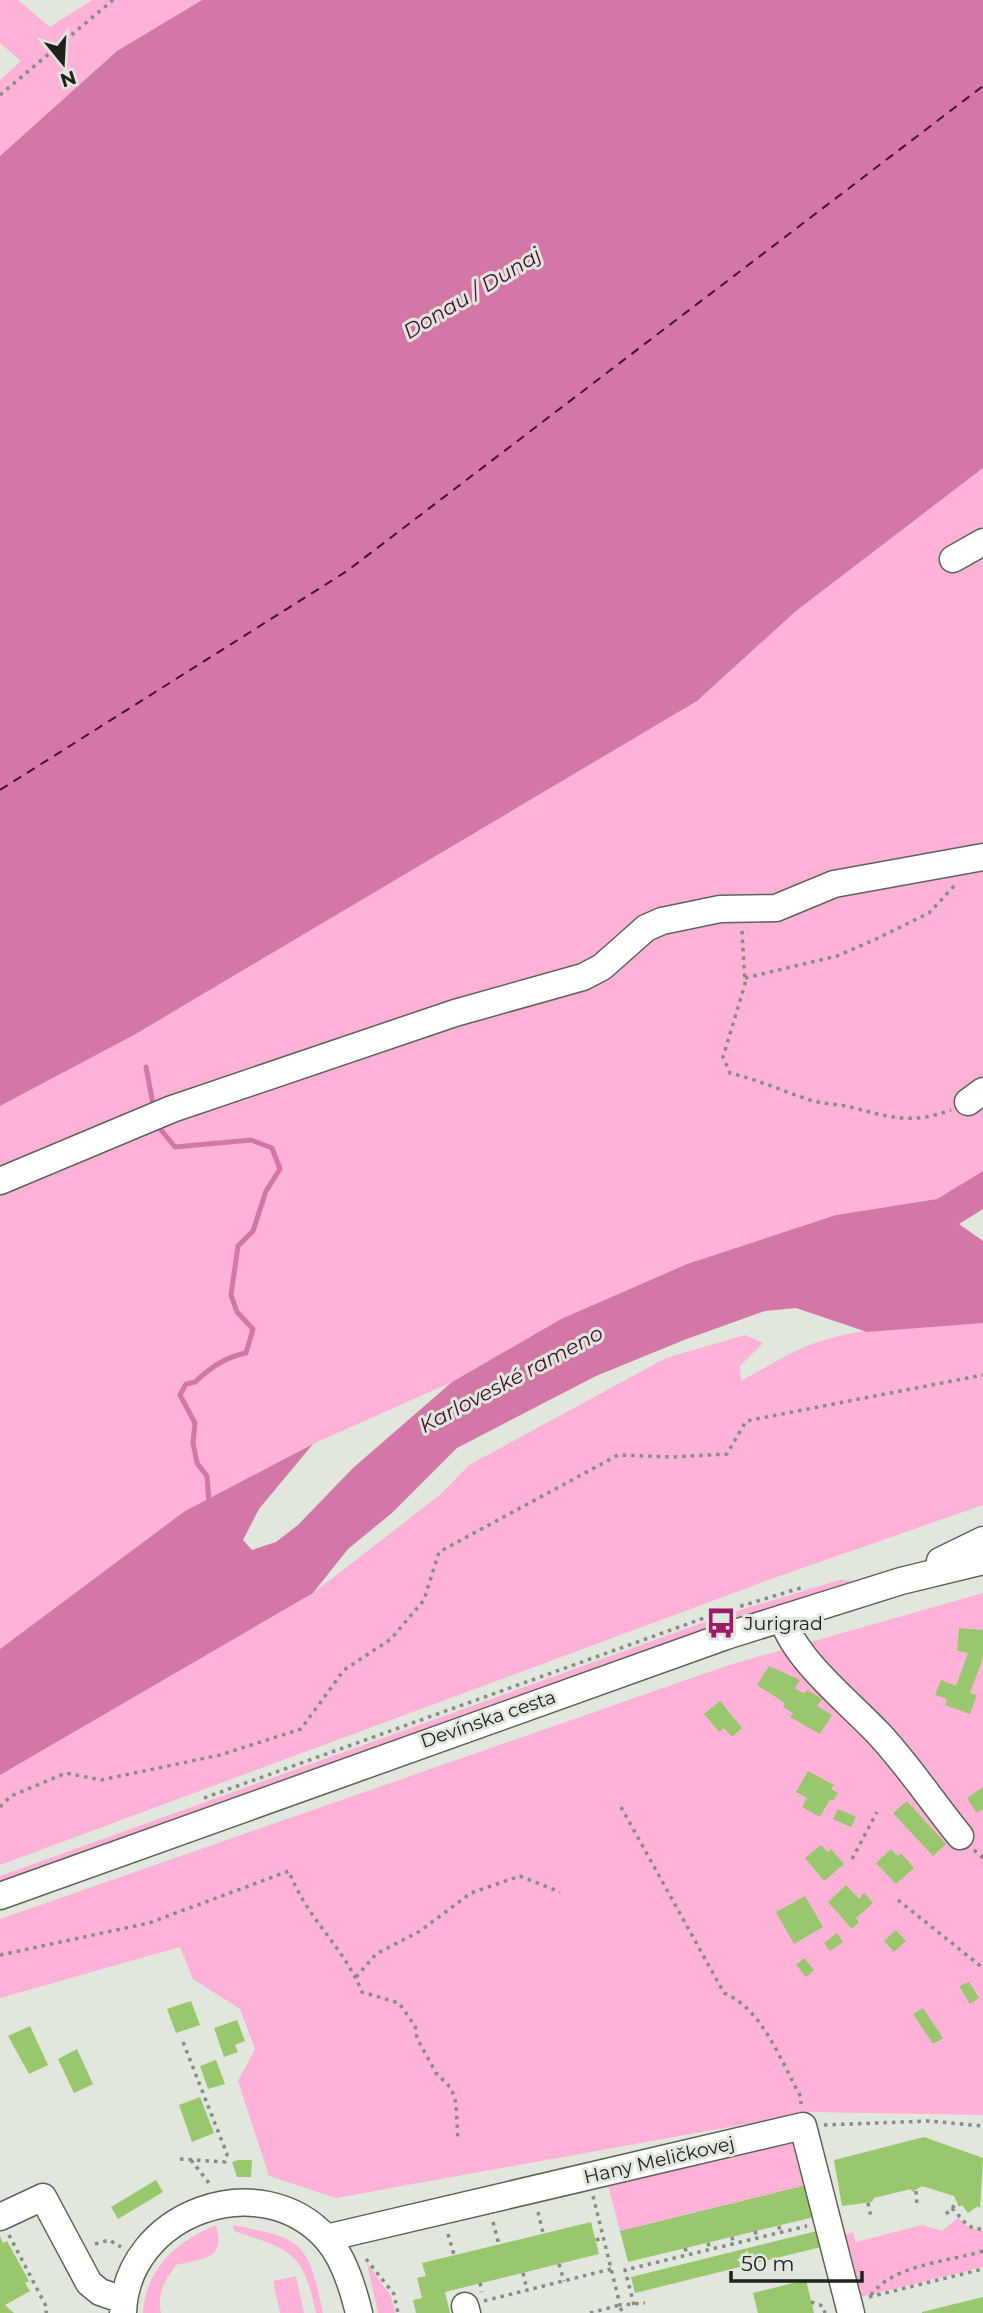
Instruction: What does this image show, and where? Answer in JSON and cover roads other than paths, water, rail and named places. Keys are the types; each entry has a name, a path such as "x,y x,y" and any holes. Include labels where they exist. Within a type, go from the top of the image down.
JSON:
{"street":[{"path":"953,559 983,542"},
{"path":"0,1181 172,1109 455,1013 583,977 602,967 646,928 662,921 720,909 776,908 834,884 983,857"},
{"path":"901,1581 983,1539"},
{"name":"Devínska cesta","path":"0,1896 368,1761 782,1618 901,1581 983,1561"},
{"path":"782,1618 787,1632 825,1681 881,1736 960,1836"},
{"name":"Hany Meličkovej","path":"326,2238 803,2126 848,2306"},
{"path":"3,2223 43,2197 89,2283 123,2306 140,2258 156,2237 183,2217 213,2205 245,2202 278,2207 298,2216 326,2238 340,2259 359,2313"}],"water":[{"name":"Donau / Dunaj","path":"202,0 983,0 983,468 796,611 697,701 134,1035 0,1106 0,156 117,51"},
{"name":"Karloveské rameno","path":"983,1171 983,1209 959,1224 983,1241 983,1323 867,1332 796,1308 765,1311 596,1376 457,1448 392,1513 348,1549 313,1593 0,1775 0,1649 185,1511 313,1444 259,1509 243,1540 252,1550 276,1542 298,1525 353,1468 452,1382 561,1319 687,1264 836,1215 937,1199"}],"waterway":[{"path":"146,1067 154,1109"},
{"path":"157,1125 175,1147 251,1140 272,1148 280,1169 266,1191 253,1231 238,1246 231,1295 237,1312 253,1329 246,1353 225,1360 195,1382 186,1384 180,1395 195,1423 193,1443 197,1463 207,1476 209,1503"}],"place":[{"name":"Jurigrad","path":"721,1623"}]}
